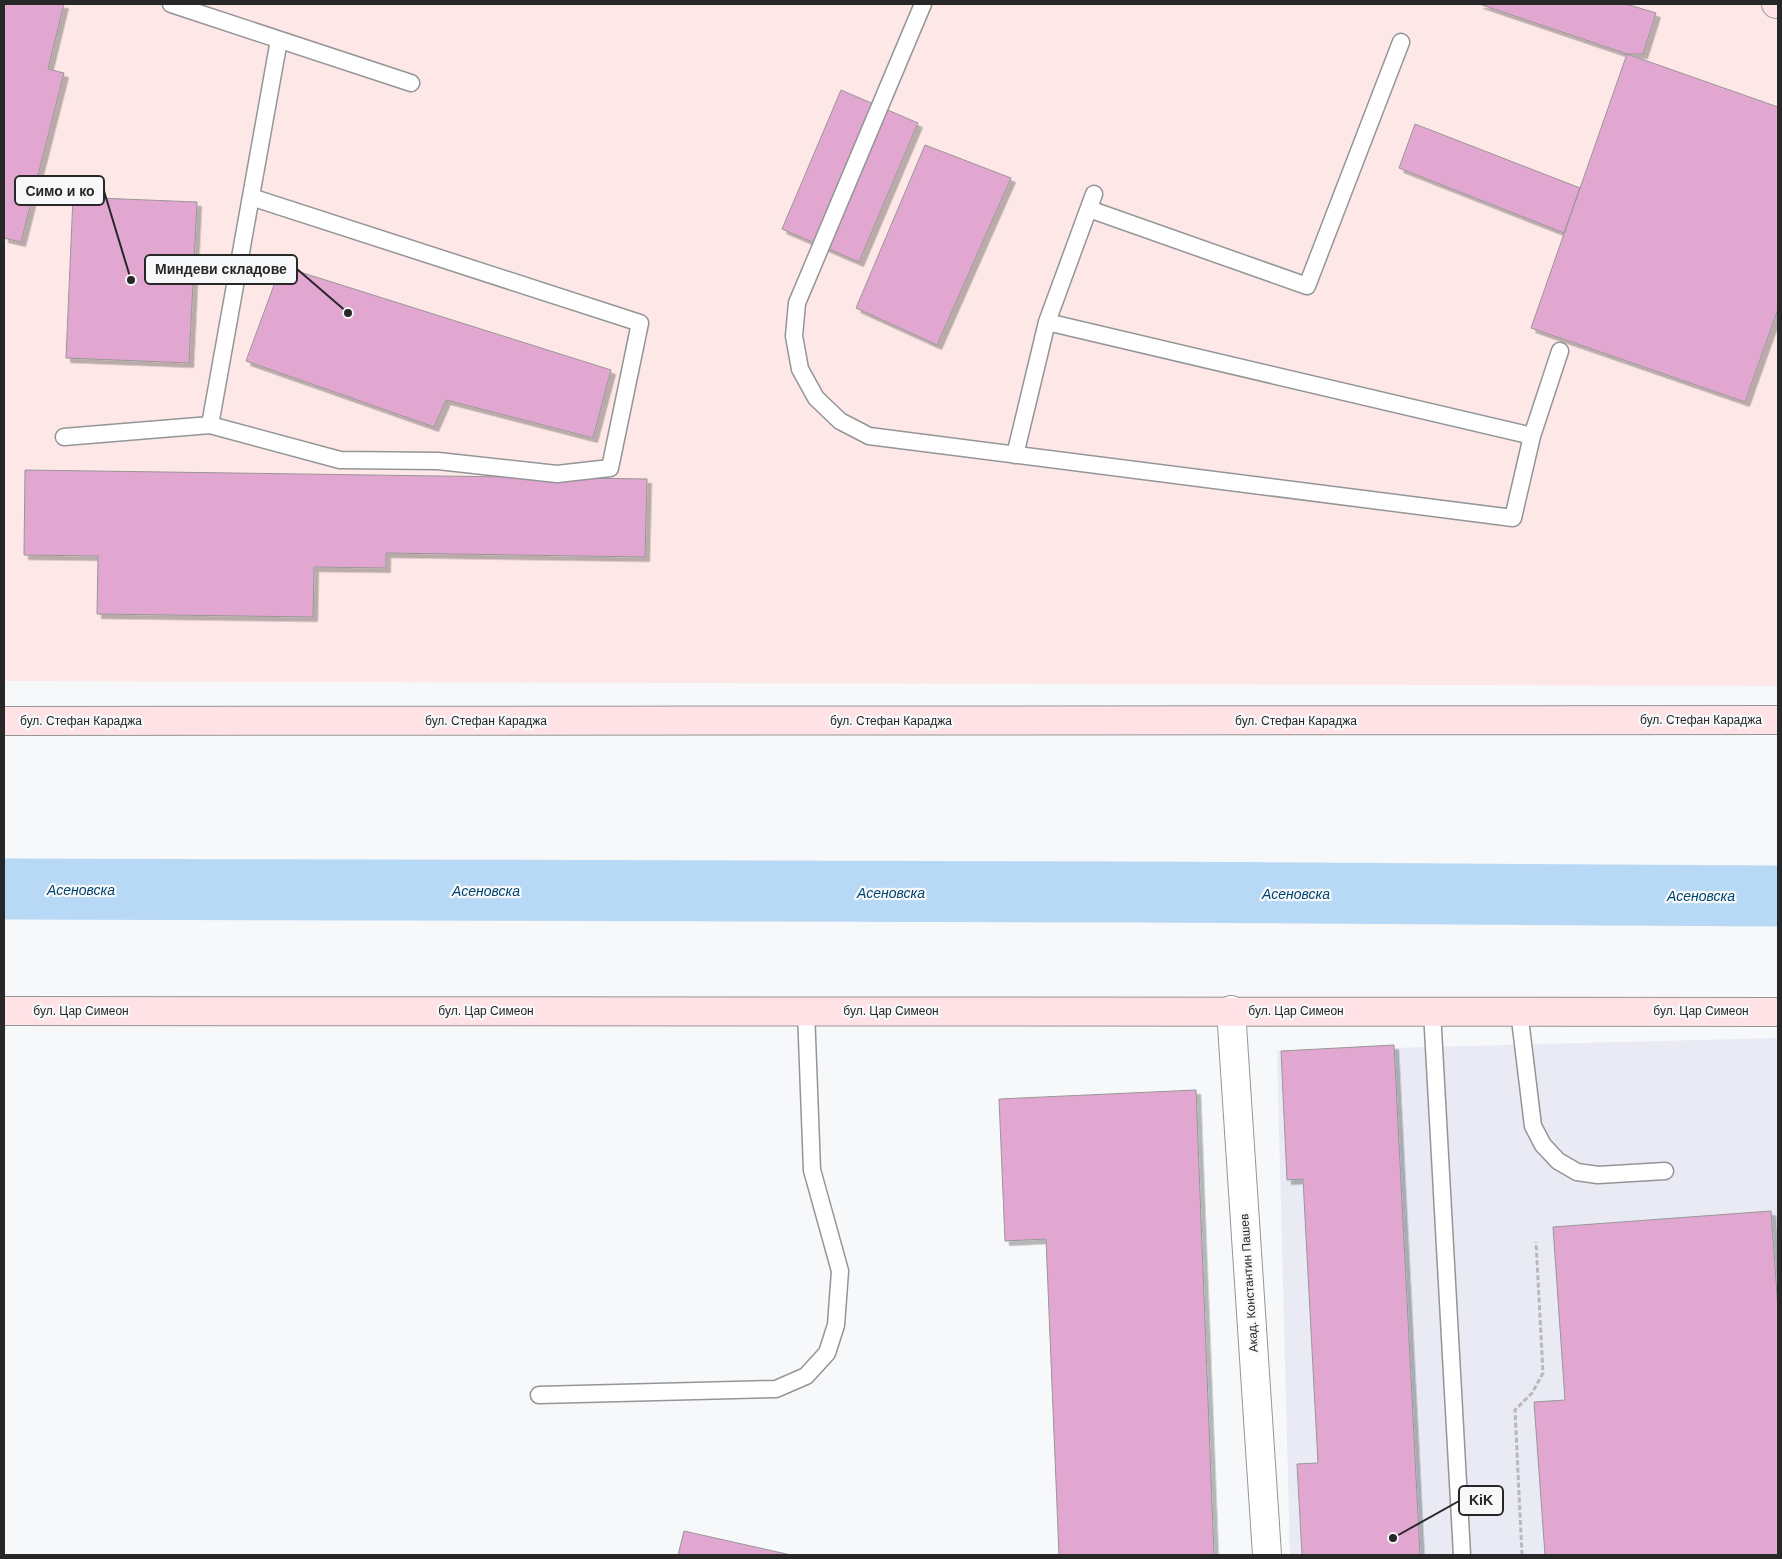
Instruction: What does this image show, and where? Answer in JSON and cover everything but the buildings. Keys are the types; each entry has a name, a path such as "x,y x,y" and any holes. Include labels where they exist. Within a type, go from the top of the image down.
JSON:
{"main road":[{"name":"бул. Стефан Караджа","path":"4,721 1778,720"},
{"name":"бул. Цар Симеон","path":"4,1011 1231,1010 1778,1012"}],"street":[{"name":"Акад. Константин Пашев","path":"1231,1010 1268,1555"}],"lane":[{"path":"171,4 411,83"},
{"path":"923,4 797,303 794,336 800,369 816,398 840,421 869,436 1513,518 1532,436 1560,351"},
{"path":"210,425 278,40"},
{"path":"1089,209 1307,286 1402,42"},
{"path":"1015,455 1047,322 1094,194"},
{"path":"64,437 210,425 340,460 438,461 557,474 610,468 640,323 251,197"},
{"path":"1047,322 1532,436"},
{"path":"539,1395 776,1389 806,1376 827,1353 836,1325 840,1271 812,1170 806,1011"},
{"path":"1432,1011 1462,1555"},
{"path":"1519,1011 1533,1126 1543,1145 1558,1161 1577,1172 1598,1175 1665,1172"}],"path":[{"path":"1522,1555 1515,1410 1532,1393 1543,1373 1536,1242"}],"shaded area":[{"path":"4,4 1778,4 1778,686 4,681"},
{"path":"1778,1038 1778,1555 1290,1555 1277,1051"}],"waterway":[{"name":"Асеновска","path":"4,889 1778,896"}],"place":[{"name":"Симо и ко","path":"131,280"},
{"name":"Миндеви складове","path":"348,313"},
{"name":"KiK","path":"1393,1538"}]}
